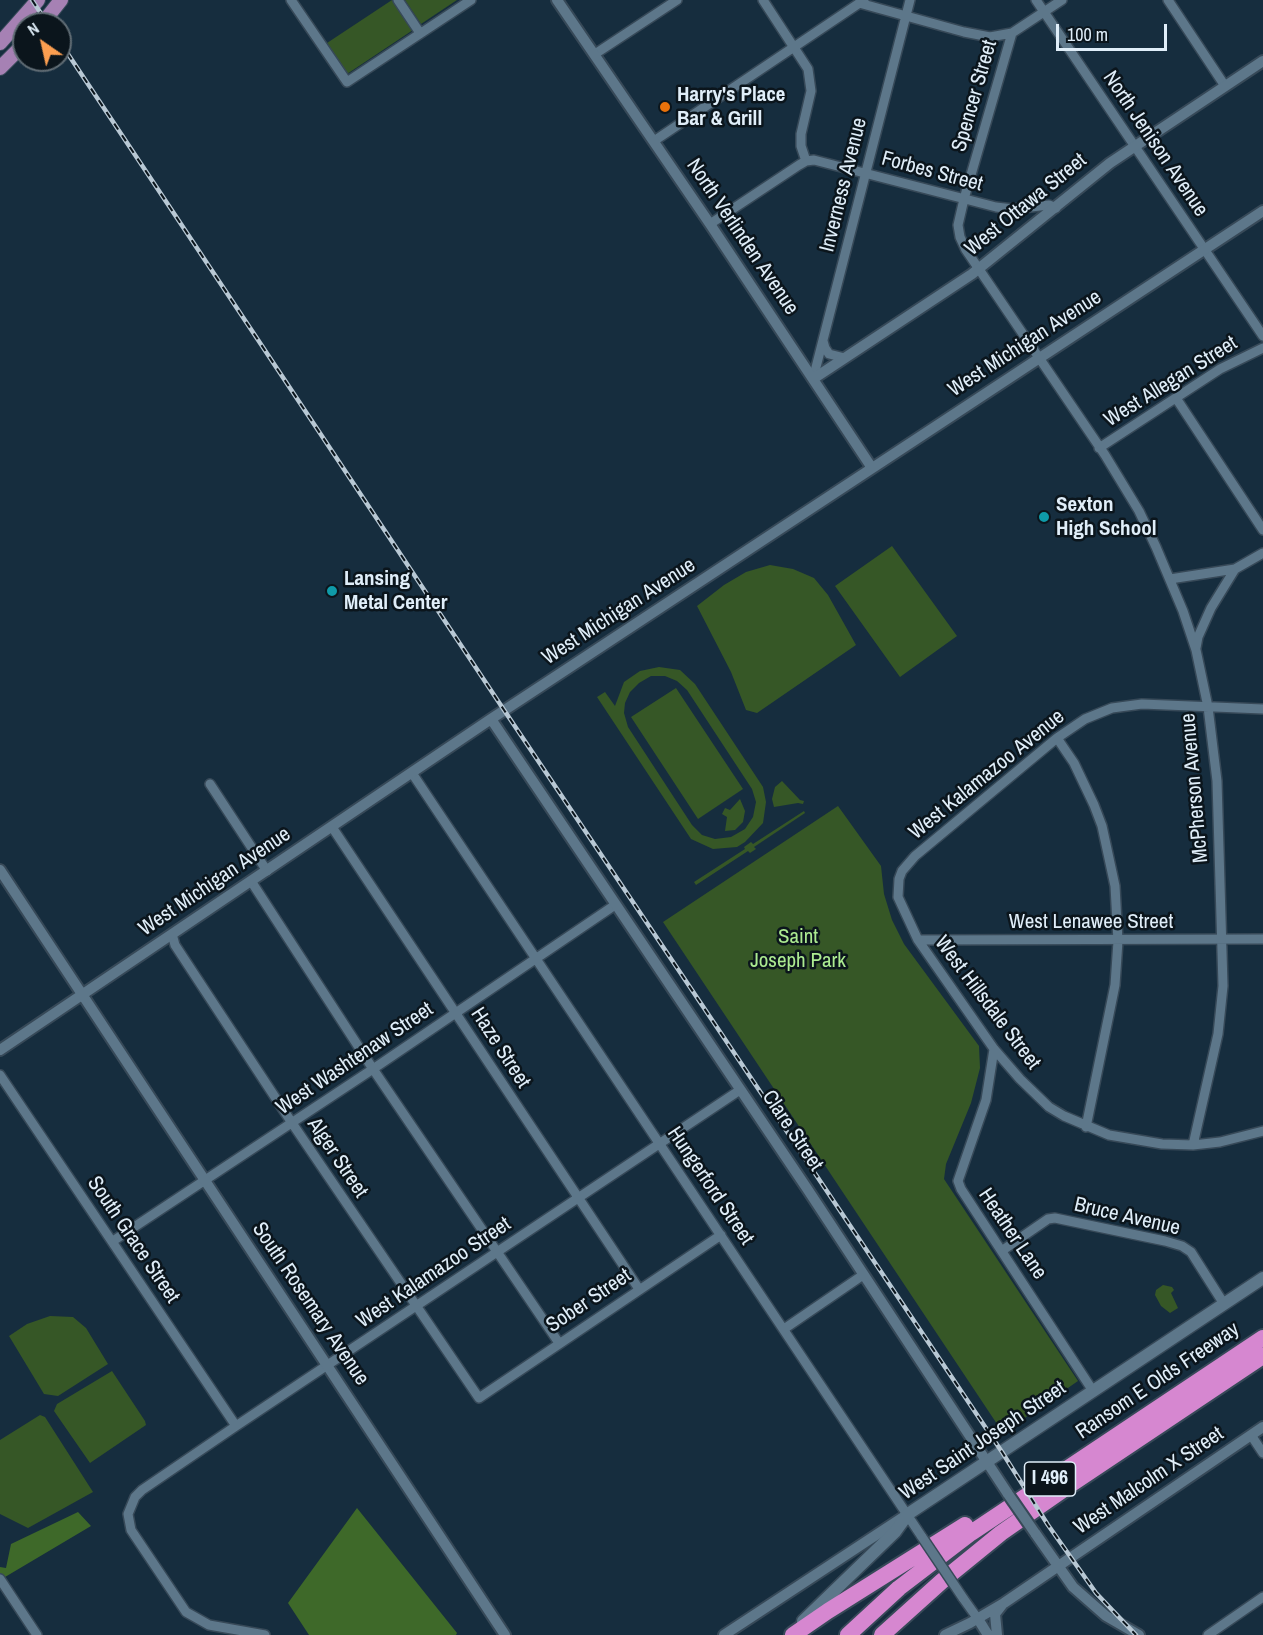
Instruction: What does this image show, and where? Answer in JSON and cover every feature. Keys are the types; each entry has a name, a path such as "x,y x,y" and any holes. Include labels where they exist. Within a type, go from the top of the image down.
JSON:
{"highway":[{"name":"Ransom E Olds Freeway","path":"848,1635 899,1588 1010,1506 1263,1338"},
{"name":"Ransom E Olds Freeway","path":"930,1591 978,1550 1042,1504 1263,1356"},
{"path":"791,1635 1153,1411"},
{"path":"891,1635 930,1591"},
{"name":"I 496","path":"882,1635 930,1591"}],"main road":[{"path":"0,43 38,0"},
{"path":"52,12 62,0"},
{"path":"0,68 12,56"},
{"name":"West Saint Joseph Street","path":"908,1514 1263,1278"},
{"path":"791,1635 895,1532 908,1514"}],"street":[{"path":"398,0 420,33"},
{"path":"294,1 348,82 471,0"},
{"name":"North Verlinden Avenue","path":"557,0 710,224 872,468"},
{"path":"595,54 677,0"},
{"path":"710,224 806,161 801,146 801,134 811,91 808,69 763,0"},
{"name":"Inverness Avenue","path":"813,380 910,0"},
{"name":"North Jenison Avenue","path":"1036,0 1263,336"},
{"path":"654,141 862,2 979,36 990,37 1012,33 1062,0"},
{"path":"1168,0 1225,86"},
{"name":"Spencer Street","path":"1012,33 958,225 960,237 979,269 1039,359"},
{"name":"West Ottawa Street","path":"813,380 979,269 1110,163 1263,61"},
{"name":"Forbes Street","path":"806,161 814,160 1005,208 1049,205 1056,208"},
{"name":"West Michigan Avenue","path":"0,1050 491,719 1263,211"},
{"path":"823,341 830,354 845,358"},
{"name":"West Allegan Street","path":"1100,448 1221,369 1263,348"},
{"name":"McPherson Avenue","path":"1039,359 1100,448 1139,512 1170,579 1196,650 1208,707 1217,781 1223,986 1218,1034 1193,1145"},
{"path":"1176,398 1263,530"},
{"path":"1170,579 1235,569 1263,553"},
{"path":"1196,650 1198,637 1211,608 1235,569"},
{"name":"West Kalamazoo Avenue","path":"918,940 898,897 902,871 915,856 1057,738 1085,719 1112,708 1132,704 1158,703 1208,707"},
{"path":"1208,707 1263,709"},
{"name":"Clare Street","path":"491,719 808,1190 1058,1568 1073,1587 1099,1611 1139,1635"},
{"path":"1057,738 1074,763 1094,805 1102,826 1115,886 1118,940 1115,985 1086,1127"},
{"name":"Hungerford Street","path":"412,772 978,1619"},
{"path":"210,783 267,871"},
{"name":"Haze Street","path":"332,827 639,1289"},
{"name":"South Rosemary Avenue","path":"0,870 505,1635"},
{"path":"251,881 373,1069 559,1343"},
{"name":"West Washtenaw Street","path":"113,1241 615,906"},
{"name":"Alger Street","path":"172,934 175,945 292,1123 479,1398"},
{"name":"West Lenawee Street","path":"918,940 1263,939"},
{"name":"West Hillsdale Street","path":"918,940 994,1049 1049,1107 1086,1127 1138,1141 1193,1145 1220,1142 1263,1131"},
{"name":"Heather Lane","path":"994,1049 986,1100 958,1181 961,1189 1094,1391"},
{"name":"South Grace Street","path":"0,1075 236,1426"},
{"name":"West Kalamazoo Street","path":"265,1635 209,1624 186,1612 131,1530 128,1514 135,1497 141,1490 740,1090"},
{"name":"Bruce Avenue","path":"1003,1250 1048,1219 1055,1218 1165,1241 1182,1246 1191,1252 1224,1304"},
{"name":"Sober Street","path":"479,1398 721,1235"},
{"path":"784,1329 863,1275"},
{"name":"West Malcolm X Street","path":"945,1635 978,1619 1058,1568 1263,1427"},
{"path":"1251,1435 1263,1453"},
{"name":"West Saint Joseph Street","path":"724,1635 908,1514"},
{"path":"0,1579 37,1635"},
{"path":"1208,1635 1263,1598"},
{"path":"997,1635 995,1614 1004,1603"},
{"path":"978,1619 988,1635"}],"green space":[{"path":"392,0 413,30 347,74 327,43"},
{"path":"405,0 457,0 421,24"},
{"path":"892,546 957,636 900,677 835,586"},
{"path":"770,565 793,569 814,578 828,595 856,645 757,713 746,710 731,672 697,606 724,585 746,572"},
{"path":"659,667 680,670 695,684 763,787 766,802 763,823 737,847 713,849 691,839 597,697 605,692 615,706 624,682 640,671","holes":["651,676 665,676 677,681 687,690 752,789 756,802 753,817 745,829 731,837 715,839 702,835 692,825 628,727 624,713 630,692"]},
{"path":"676,688 743,789 698,819 631,717"},
{"path":"782,781 800,800 804,801 803,804 774,807 772,799 775,787"},
{"path":"740,799 745,811 743,822 735,830 725,831 727,817 722,814 725,808 730,810"},
{"name":"Saint Joseph Park","path":"838,806 881,866 884,894 892,920 904,944 979,1046 980,1068 971,1103 946,1164 944,1179 1078,1381 1003,1433 663,922"},
{"path":"804,811 805,813 754,847 756,849 750,853 748,851 696,885 694,882 745,849 744,847 751,842 753,844"},
{"path":"1163,1285 1172,1287 1174,1290 1171,1293 1178,1308 1170,1313 1161,1306 1155,1295 1156,1290"},
{"path":"50,1316 73,1317 86,1328 108,1364 58,1396 44,1394 9,1336 27,1324"},
{"path":"112,1371 146,1425 90,1463 54,1411 57,1404"},
{"path":"40,1415 45,1417 93,1492 28,1528 0,1514 0,1440"},
{"path":"357,1508 457,1633 456,1635 309,1635 288,1603"},
{"path":"78,1512 91,1526 0,1580 0,1567 6,1568 11,1544"}],"railway":[{"path":"32,0 40,12"},
{"path":"72,60 504,710 1002,1452 1048,1525 1096,1593 1136,1635"}],"place":[{"name":"Harry's Place Bar & Grill","path":"665,107"},
{"name":"Sexton High School","path":"1044,517"},
{"name":"Lansing Metal Center","path":"332,591"}]}
